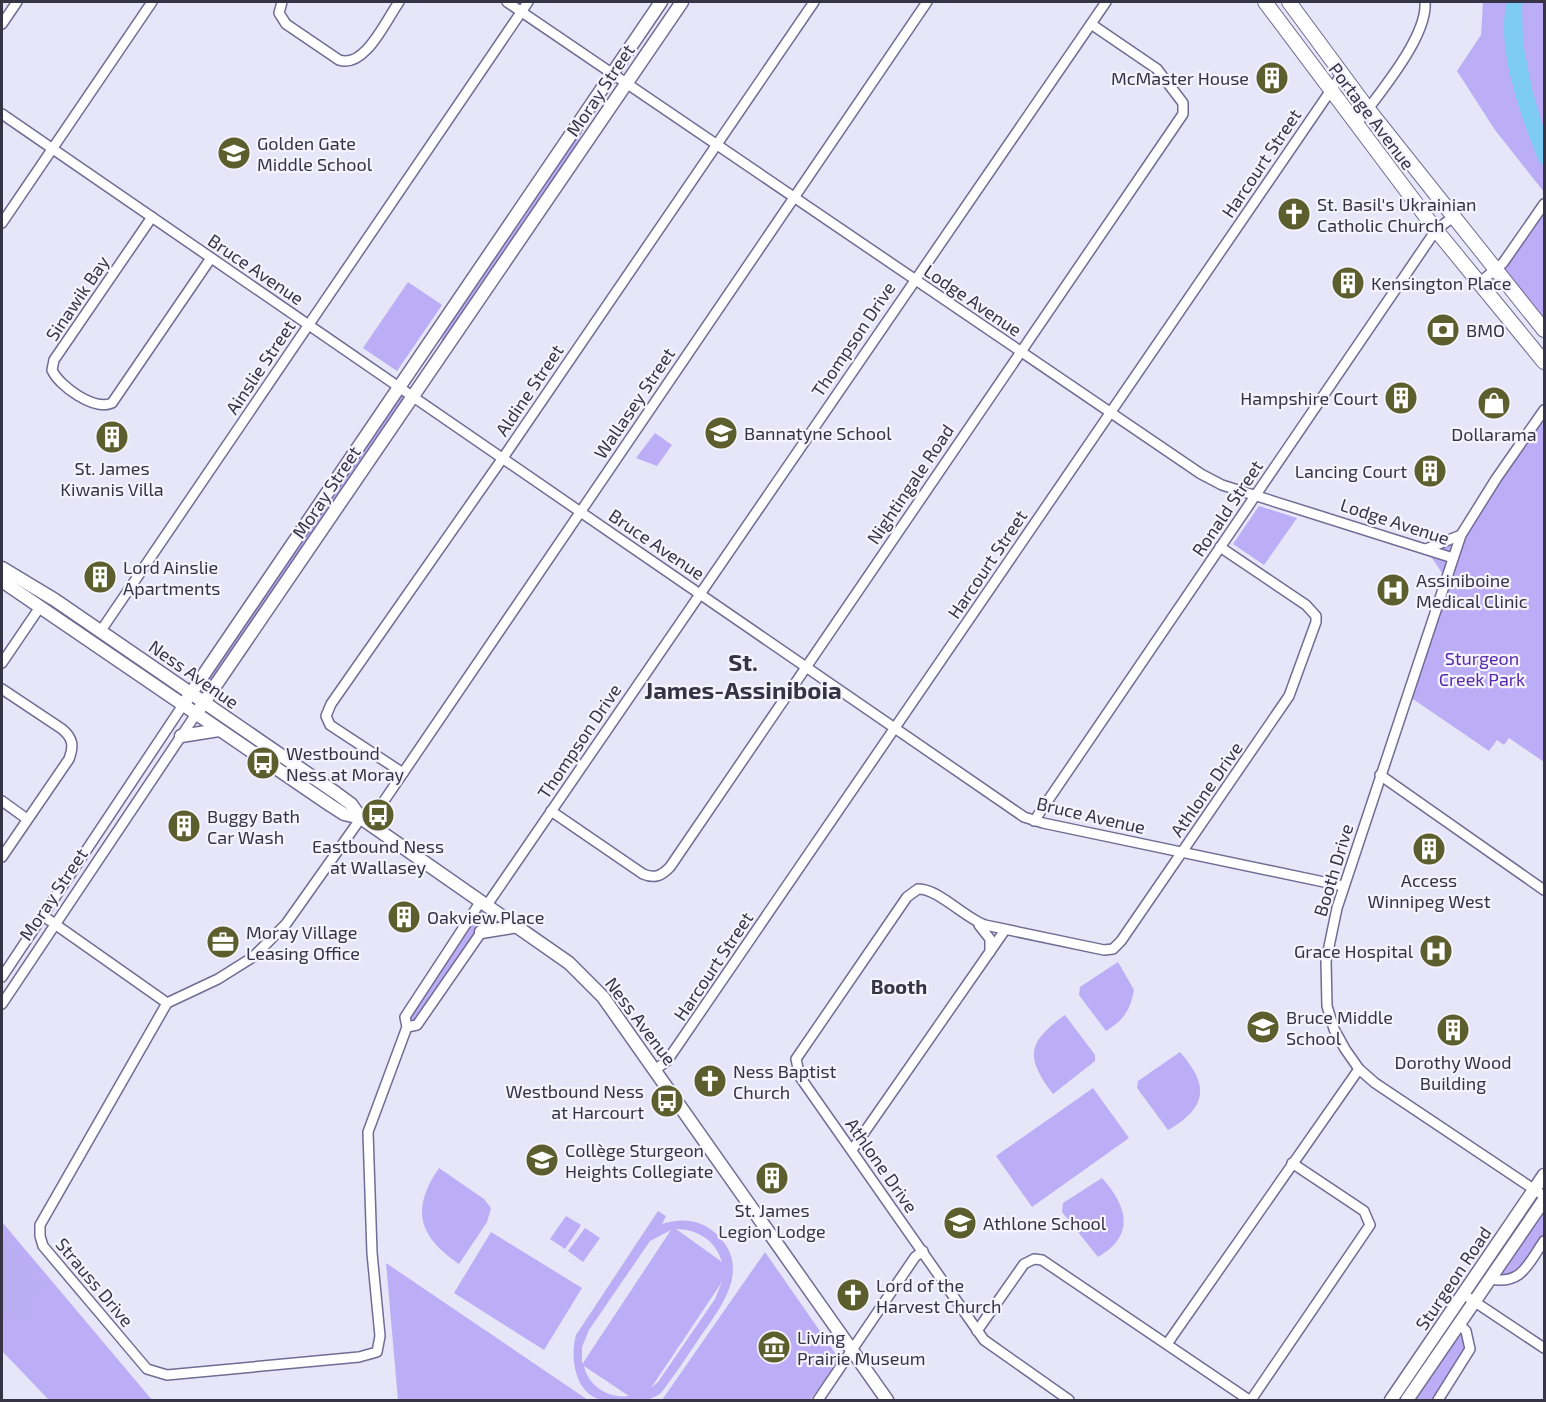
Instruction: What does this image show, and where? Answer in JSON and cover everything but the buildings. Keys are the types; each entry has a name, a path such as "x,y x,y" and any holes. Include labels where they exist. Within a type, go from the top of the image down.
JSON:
{"highway":[{"name":"Portage Avenue","path":"1265,2 1436,230 1545,362"},
{"name":"Portage Avenue","path":"1289,2 1368,109 1545,330"}],"main road":[{"name":"Moray Street","path":"183,705 661,2"},
{"name":"Moray Street","path":"196,714 682,2"},
{"name":"Ness Avenue","path":"2,568 100,632 351,804 365,820 518,926 584,977 612,1009 656,1070 887,1401"},
{"name":"Ness Avenue","path":"2,581 344,814 365,820"},
{"path":"181,735 219,730"},
{"path":"481,932 518,926"},
{"name":"Sturgeon Road","path":"1407,1401 1491,1279 1541,1195 1545,1175"},
{"name":"Sturgeon Road","path":"1391,1401 1464,1294 1541,1195"}],"street":[{"path":"2,24 17,2"},
{"path":"2,223 152,2"},
{"path":"282,2 279,13 286,24 339,60 348,63 363,56 399,2"},
{"name":"Lodge Avenue","path":"507,2 716,146 1212,480 1454,558"},
{"name":"Ainslie Street","path":"100,632 528,2"},
{"name":"Aldine Street","path":"403,773 330,725 327,712 814,2"},
{"name":"Wallasey Street","path":"365,820 403,773 792,197 927,2"},
{"name":"Thompson Drive","path":"379,1346 372,1252 368,1131 407,1027 405,1017 488,905 1106,2"},
{"path":"1356,125 1420,30 1425,2"},
{"name":"Nightingale Road","path":"551,811 642,874 652,878 663,874 807,667 1184,111 1182,100 1157,69 1091,24"},
{"name":"Harcourt Street","path":"656,1070 667,1061 1342,74"},
{"name":"Bruce Avenue","path":"2,114 807,667 1011,810 1034,821 1343,886"},
{"path":"1479,283 1503,263 1545,204"},
{"name":"Sinawik Bay","path":"152,217 54,360 52,370 63,383 97,405 104,406 112,403 212,258"},
{"name":"Ronald Street","path":"1034,821 1436,230 1453,217"},
{"name":"Booth Drive","path":"1541,1195 1375,1083 1359,1069 1334,1029 1325,991 1329,941 1343,886 1461,535 1496,478 1545,410"},
{"path":"1426,549 1461,535"},
{"name":"Athlone Drive","path":"975,921 1005,930 1104,950 1113,949 1121,941 1289,696 1316,622 1316,616 1306,605 1220,547"},
{"path":"2,663 40,607"},
{"path":"2,689 62,729 69,736 72,744 69,759 2,857"},
{"name":"Moray Street","path":"2,977 183,705"},
{"name":"Moray Street","path":"2,1004 196,714"},
{"path":"1380,775 1545,890"},
{"path":"2,801 27,819"},
{"path":"42,915 167,1003 218,979 261,950 286,924 365,820"},
{"name":"Athlone Drive","path":"990,954 990,939 975,921 929,890 918,889 912,892 796,1059 800,1077 977,1331 991,1347 1069,1401"},
{"name":"Thompson Drive","path":"407,1027 417,1025 481,932 488,905"},
{"path":"852,1150 1005,930"},
{"name":"Strauss Drive","path":"167,1003 43,1218 39,1231 43,1246 142,1364 160,1374 359,1357 377,1352 379,1346"},
{"path":"1167,1344 1359,1069"},
{"path":"977,1331 1024,1264 1034,1259 1042,1260 1250,1401 1370,1225 1364,1211 1292,1163"},
{"name":"Sturgeon Road","path":"1491,1279 1509,1281 1518,1277 1545,1241"},
{"path":"818,1401 915,1257 923,1251"},
{"path":"1464,1294 1545,1348"},
{"name":"Sturgeon Road","path":"1438,1401 1470,1349 1466,1332 1459,1324"}],"green space":[{"path":"1483,2 1544,2 1544,192 1495,130 1457,71 1481,35"},
{"path":"580,130 582,133 567,161 444,341 441,340 461,305"},
{"path":"1544,204 1544,330 1495,269"},
{"path":"408,282 442,305 397,371 363,348"},
{"path":"399,386 413,396 204,703 190,693"},
{"name":"Sturgeon Creek Park","path":"1544,410 1544,762 1509,738 1504,745 1497,740 1489,751 1407,695 1446,579 1426,549 1461,535"},
{"path":"655,433 672,445 657,466 636,458"},
{"path":"1259,506 1297,518 1264,565 1233,544"},
{"path":"476,908 496,911 417,1025 407,1027 405,1017"},
{"path":"1118,962 1134,990 1125,1014 1106,1031 1079,995 1080,987"},
{"path":"1065,1015 1095,1055 1095,1061 1053,1094 1037,1069 1034,1050 1043,1033"},
{"path":"1180,1052 1196,1075 1200,1095 1191,1113 1168,1130 1137,1088 1138,1081"},
{"path":"1093,1088 1129,1138 1032,1207 996,1156"},
{"path":"439,1168 484,1199 491,1208 487,1222 459,1264 435,1244 423,1222 424,1197"},
{"path":"1544,1175 1544,1241 1518,1277 1490,1279 1460,1324 1470,1349 1438,1400 1391,1400"},
{"path":"1102,1178 1117,1199 1124,1220 1123,1230 1118,1239 1098,1257 1062,1212 1063,1203"},
{"path":"658,1211 666,1216 662,1224 682,1220 696,1222 714,1232 726,1245 732,1259 733,1273 724,1301 675,1374 657,1396 644,1400 610,1401 592,1396 585,1390 576,1373 574,1344 576,1335","holes":["676,1229 692,1231 711,1242 722,1262","671,1230 582,1363 582,1347 589,1330 650,1241","722,1282 715,1299 658,1382 651,1388","584,1366 629,1396 614,1395 600,1390 586,1373"]},
{"path":"566,1216 581,1225 565,1249 550,1239"},
{"path":"2,1222 152,1400 49,1400 2,1351"},
{"path":"585,1228 600,1238 583,1262 568,1251"},
{"path":"491,1232 582,1288 544,1350 454,1293"},
{"name":"Living Prairie Museum","path":"765,1252 840,1360 810,1400 662,1400"},
{"path":"386,1263 588,1400 398,1400"}],"shaded area":[{"path":"6,1236 19,1248 16,1258 38,1275 44,1283 28,1306 31,1313 27,1319 18,1321 6,1313 2,1315 2,1243"}],"water":[{"path":"1507,2 1524,2 1522,6 1523,42 1532,89 1544,130 1544,165 1539,162 1525,125 1507,62 1504,20"}],"place":[{"name":"McMaster House","path":"1272,78"},
{"name":"Golden Gate Middle School","path":"234,153"},
{"name":"St. Basil's Ukrainian Catholic Church","path":"1294,214"},
{"name":"Kensington Place","path":"1348,283"},
{"name":"BMO","path":"1443,330"},
{"name":"Hampshire Court","path":"1401,398"},
{"name":"Dollarama","path":"1494,403"},
{"name":"Bannatyne School","path":"721,433"},
{"name":"St. James Kiwanis Villa","path":"112,437"},
{"name":"Lancing Court","path":"1430,471"},
{"name":"Lord Ainslie Apartments","path":"100,577"},
{"name":"Assiniboine Medical Clinic","path":"1393,590"},
{"name":"Westbound Ness at Moray","path":"263,763"},
{"name":"Eastbound Ness at Wallasey","path":"378,815"},
{"name":"Buggy Bath Car Wash","path":"184,826"},
{"name":"Access Winnipeg West","path":"1429,849"},
{"name":"Oakview Place","path":"404,917"},
{"name":"Moray Village Leasing Office","path":"223,942"},
{"name":"Grace Hospital","path":"1436,951"},
{"name":"Bruce Middle School","path":"1263,1027"},
{"name":"Dorothy Wood Building","path":"1453,1030"},
{"name":"Ness Baptist Church","path":"710,1081"},
{"name":"Westbound Ness at Harcourt","path":"667,1101"},
{"name":"Collège Sturgeon Heights Collegiate","path":"542,1160"},
{"name":"St. James Legion Lodge","path":"772,1178"},
{"name":"Athlone School","path":"960,1223"},
{"name":"Lord of the Harvest Church","path":"853,1295"},
{"name":"Living Prairie Museum","path":"774,1347"}],"district":[{"name":"St. James-Assiniboia","path":"743,675"},
{"name":"Booth","path":"899,986"}]}
